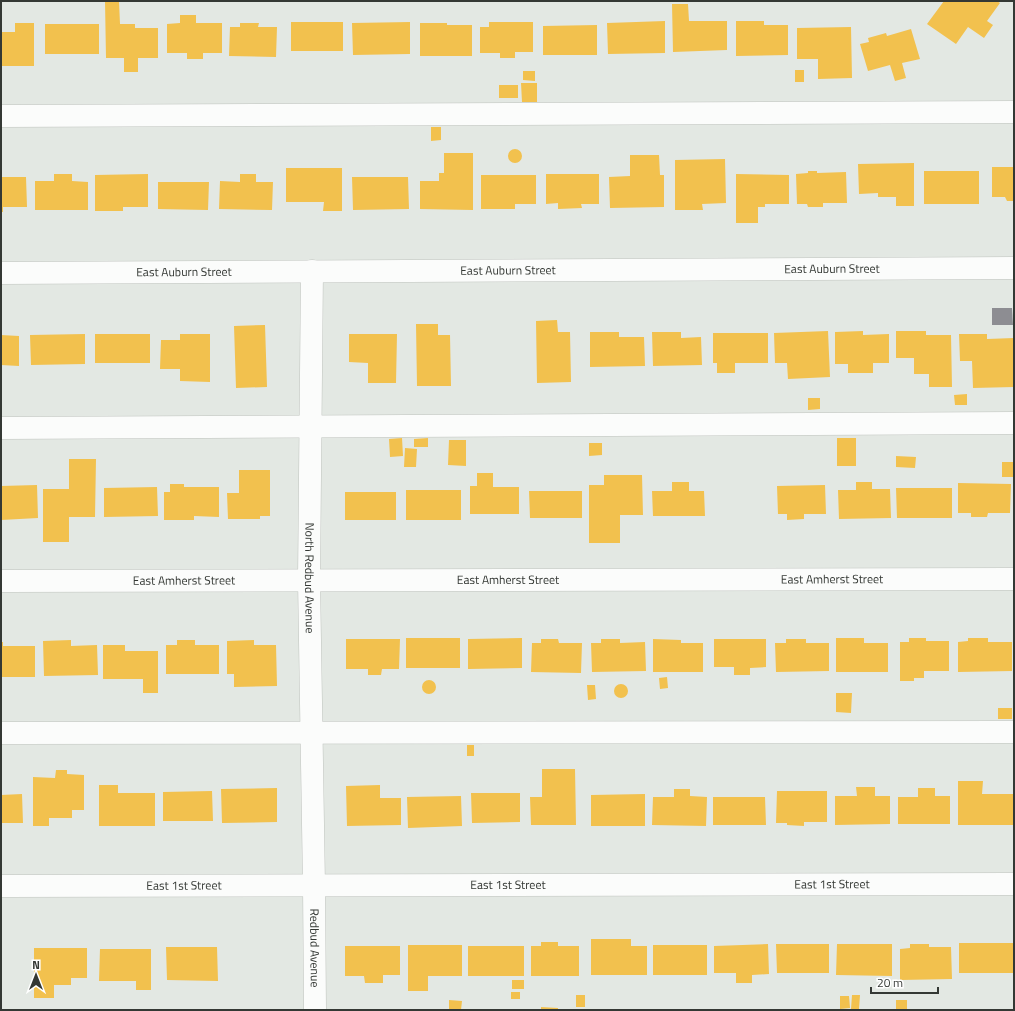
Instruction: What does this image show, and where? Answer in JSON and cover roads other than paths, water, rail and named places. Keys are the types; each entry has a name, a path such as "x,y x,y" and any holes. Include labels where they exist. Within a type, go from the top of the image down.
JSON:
{"street":[{"path":"1,116 1014,112"},
{"name":"East Auburn Street","path":"1,273 1014,268"},
{"name":"North Redbud Avenue","path":"312,271 309,580 314,885"},
{"path":"1,428 1014,423"},
{"name":"East Amherst Street","path":"1,580 1014,579"},
{"path":"1,733 1014,732"},
{"name":"East 1st Street","path":"1,886 1014,884"},
{"name":"Redbud Avenue","path":"314,885 315,1010"}]}
